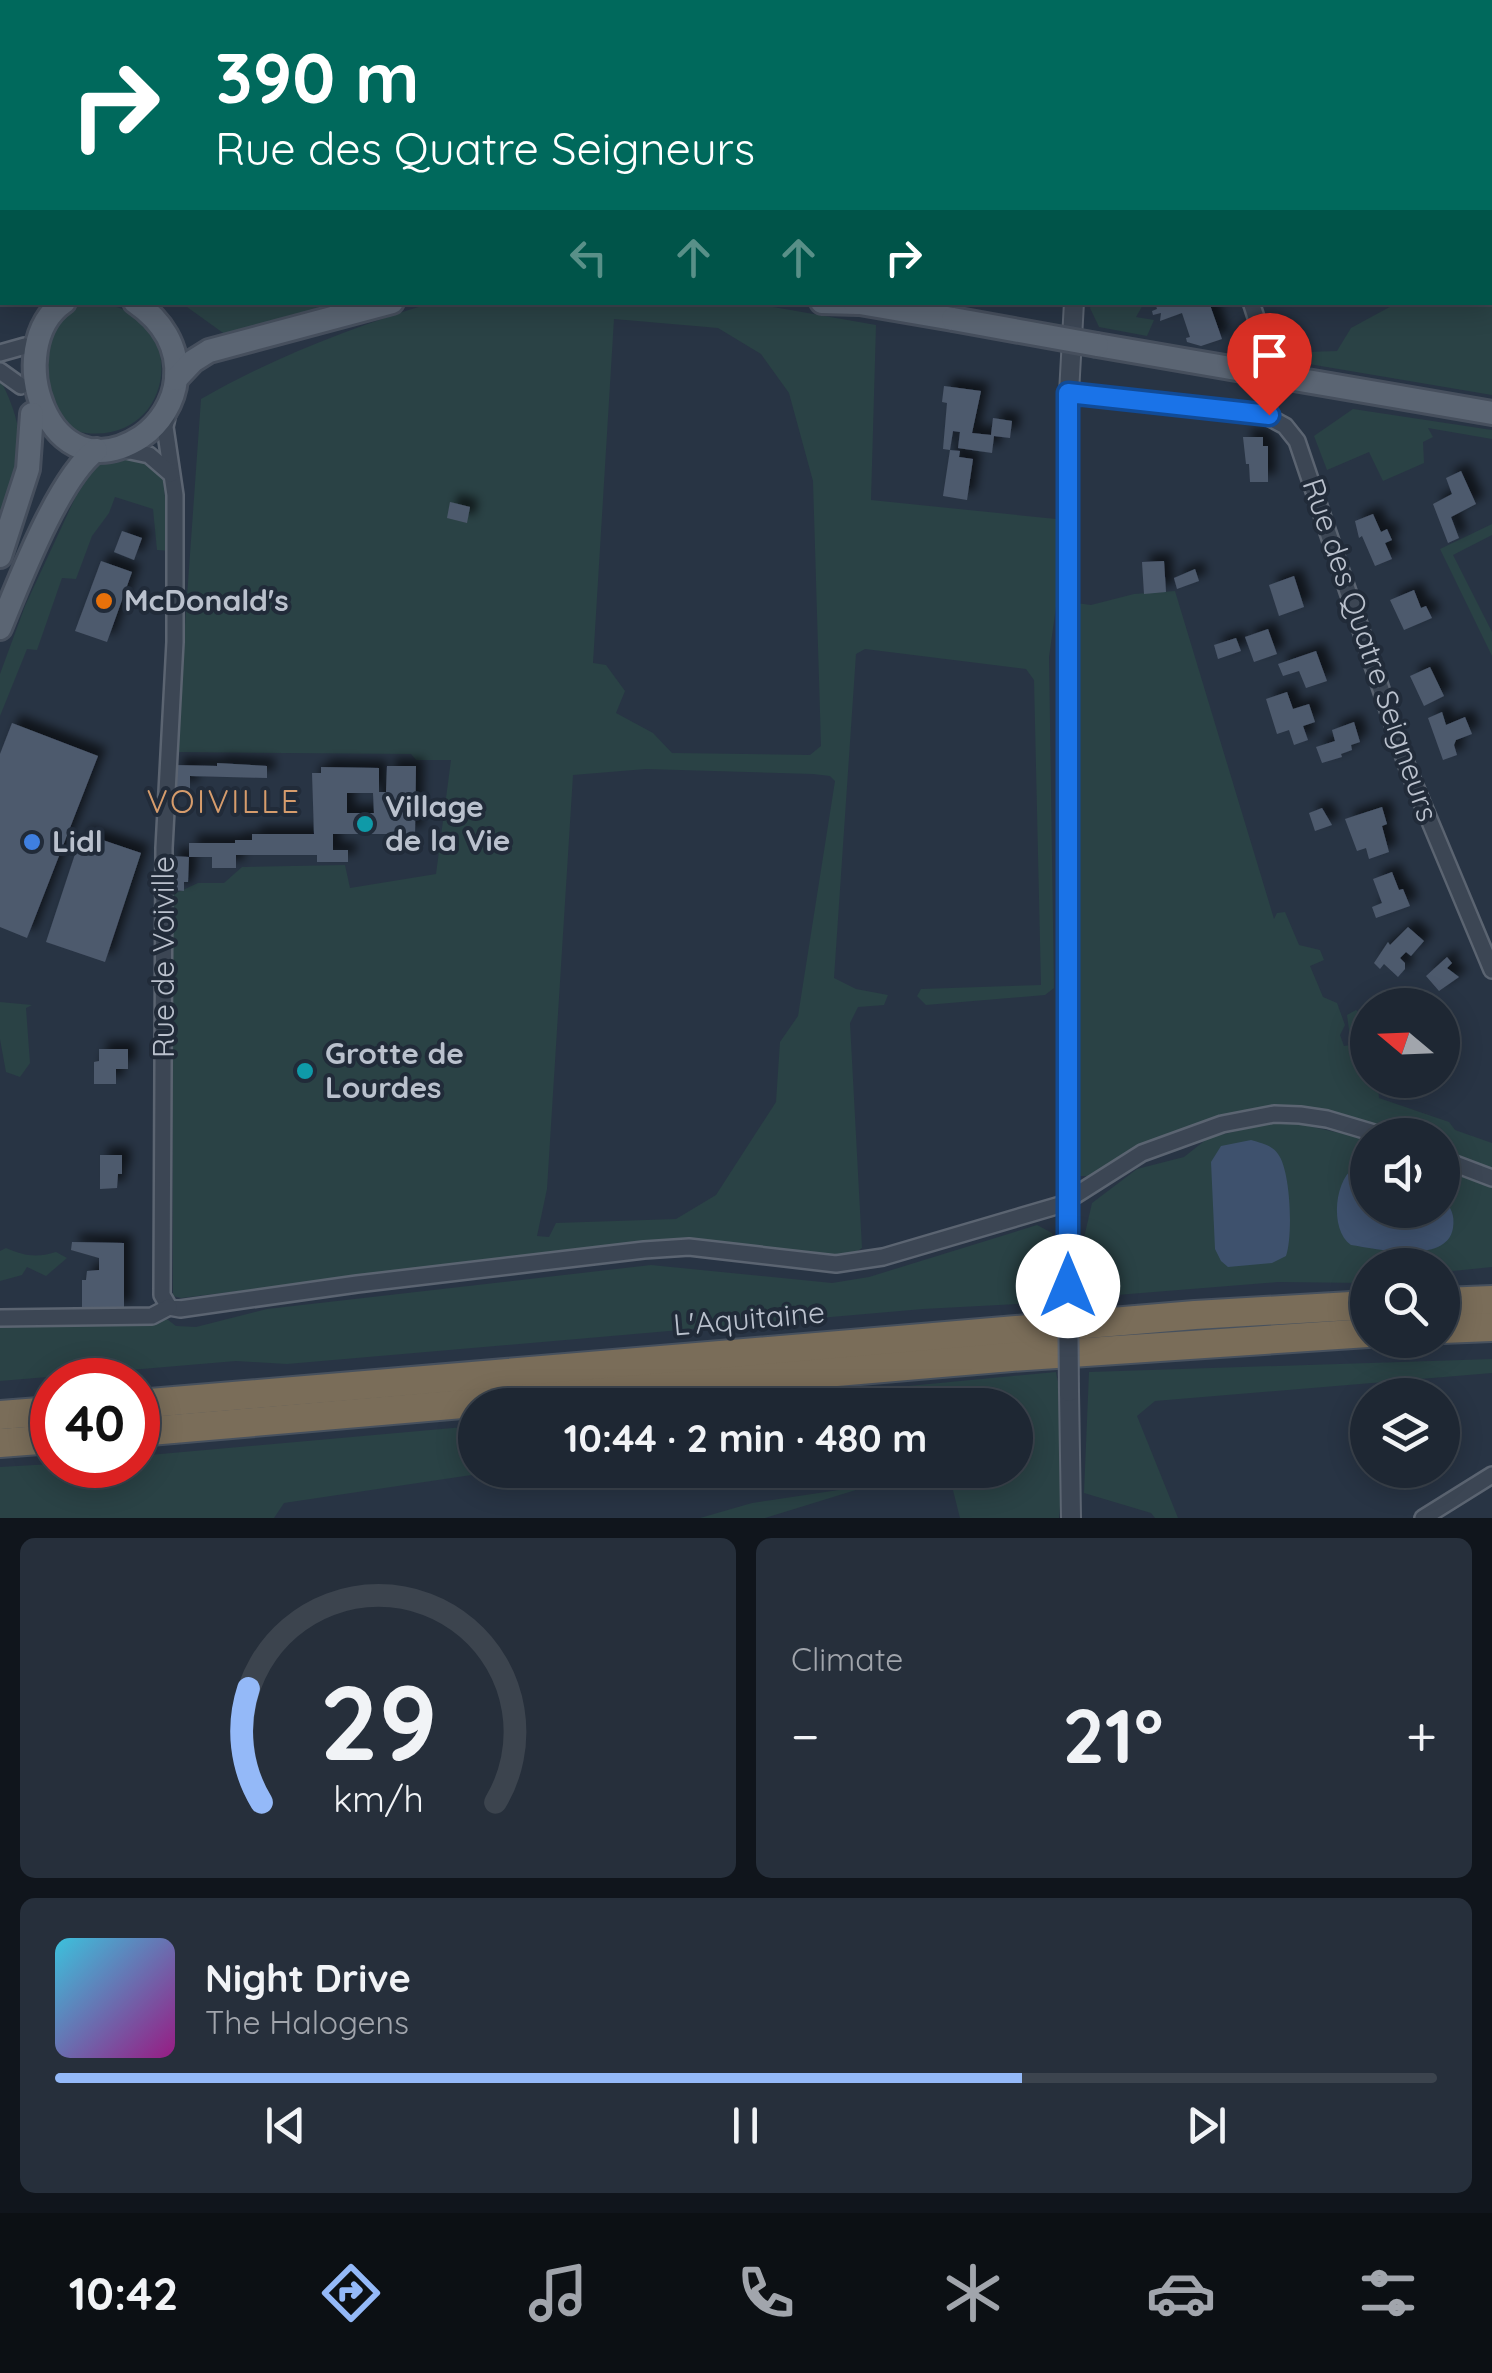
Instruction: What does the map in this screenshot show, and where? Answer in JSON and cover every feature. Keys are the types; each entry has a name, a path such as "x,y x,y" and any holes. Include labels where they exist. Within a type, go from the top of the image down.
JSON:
{"highway":[{"path":"1460,1301 1492,1300"},
{"name":"L'Aquitaine","path":"160,1402 1196,1315 1350,1306"},
{"path":"1460,1328 1492,1327"},
{"name":"L'Aquitaine","path":"160,1430 1011,1357 1350,1334"},
{"path":"0,1415 30,1413"},
{"path":"0,1443 30,1441"}],"main road":[{"path":"176,379 194,360 209,352 381,305"},
{"path":"868,305 1492,413"},
{"path":"936,305 953,319"},
{"path":"0,628 52,514 81,465 106,449 148,432 170,403 176,379 171,343 145,306"},
{"path":"0,556 28,468 32,414 20,366 37,311"},
{"path":"32,414 60,440 106,449"}],"street":[{"path":"1073,1518 1068,1286 1068,393 1074,305"},
{"path":"1251,305 1263,339"},
{"path":"0,353 25,346"},
{"path":"0,371 22,386"},
{"name":"Rue des Quatre Seigneurs","path":"1068,393 1261,413 1290,431 1408,769 1492,970"},
{"name":"Rue de Voiville","path":"170,403 165,427 175,494 175,642 164,848 162,1295 175,1308"},
{"path":"106,449 149,455 171,474"},
{"path":"0,1318 152,1316 175,1308 357,1284 688,1247 836,1264 882,1257 1060,1205 1142,1154 1222,1124 1274,1114 1327,1119 1350,1126"},
{"path":"1460,1166 1492,1178"},
{"path":"1424,1518 1492,1475"}],"green space":[{"path":"184,305 324,305 287,320 226,335"},
{"path":"425,305 762,305 876,325 871,500 1056,519 1057,600 1049,657 1054,988 1045,995 926,1005 917,996 921,989 1041,985 1034,680 1026,669 865,649 856,654 834,978 856,989 888,995 884,1005 858,1007 850,1023 862,1248 850,1256 834,1258 692,1240 173,1296 172,895 198,883 224,883 242,867 345,865 350,888 436,874 451,760 416,760 411,754 176,752 201,399 284,357","holes":["614,319 718,328 761,354 789,393 813,481 821,746 810,755 672,753 653,733 616,713 625,691 606,665 593,663","646,769 830,776 835,781 798,1016 780,1042 776,1102 716,1195 676,1219 556,1223 549,1237 537,1236 547,1189 573,775"]},
{"path":"1143,305 1136,317 1154,320 1147,336 1099,327 1090,308"},
{"path":"1393,305 1492,305 1492,395 1297,362 1306,352 1337,351 1351,328"},
{"path":"71,306 122,309 147,326 159,351 161,377 152,403 134,422 107,433 71,430 55,414 30,362"},
{"path":"0,379 16,420 19,453 0,528"},
{"path":"1353,409 1492,430 1492,439 1428,428 1433,437 1423,442 1424,463 1383,481 1369,452 1327,470 1314,436"},
{"path":"112,458 143,459 162,473 172,551 157,550 153,509 115,497 92,536 76,579 62,578 37,650 27,649 0,716 0,674 25,606 75,498 96,465"},
{"path":"1492,524 1492,535 1453,555 1492,632 1492,656 1440,549"},
{"path":"1175,591 1274,919 1277,913 1285,912 1299,945 1320,950 1324,960 1310,966 1323,997 1337,1003 1345,1025 1340,1035 1344,1046 1350,1045 1350,1098 1379,1098 1437,1118 1350,1120 1330,1114 1253,1108 1147,1144 1089,1176 1077,1172 1076,603 1091,605 1134,594"},
{"path":"0,1002 32,1005 26,1008 30,1063 20,1077 6,1072 0,1039"},
{"path":"1281,1120 1350,1135 1350,1228 1460,1228 1460,1172 1492,1184 1492,1267 1460,1270 1460,1248 1350,1248 1350,1283 1278,1282 1092,1297 1080,1293 1081,1251 1092,1203 1137,1169 1184,1157 1208,1138"},
{"path":"1460,1132 1492,1143 1492,1168 1460,1157"},
{"path":"1037,1225 1052,1233 1058,1247 1056,1302 923,1309 287,1364 236,1361 160,1367 160,1358 30,1358 30,1378 0,1381 0,1309 82,1311 151,1307 176,1326 196,1327 267,1309 651,1265 832,1283 869,1277"},
{"path":"6,1248 31,1255 56,1252 67,1258 46,1276 27,1267 22,1275 0,1281 0,1251"},
{"path":"1492,1359 1492,1373 1350,1378 1350,1385 1155,1401 1137,1416 1178,1518 1155,1518 1151,1513 1084,1493 1089,1372"},
{"path":"1056,1372 1067,1433 1059,1518 960,1518 952,1488 1033,1488 1033,1388 887,1388"},
{"path":"458,1428 458,1477 284,1503 274,1518 0,1518 0,1467 30,1465 30,1488 160,1488 160,1454"},
{"path":"862,1488 765,1518 700,1518 752,1503"}],"water":[{"path":"1251,1140 1273,1148 1282,1162 1290,1204 1288,1247 1286,1256 1272,1263 1228,1267 1215,1249 1211,1162 1221,1146"},
{"path":"1350,1171 1350,1228 1453,1228 1448,1240 1435,1248 1351,1245 1339,1228 1337,1216 1344,1180"}],"building":[{"path":"1156,305 1210,305 1222,339 1201,346 1187,342 1190,337 1182,313 1160,321 1161,313 1153,315 1152,311 1157,309"},
{"path":"944,386 981,391 972,433 991,435 993,418 1012,421 1010,438 994,436 992,453 958,448 960,432 953,431 950,450 943,449 947,403 942,402"},
{"path":"1243,437 1263,437 1263,446 1268,446 1268,482 1250,482"},
{"path":"950,450 960,451 959,457 973,459 967,500 943,496"},
{"path":"1461,471 1476,504 1451,517 1459,538 1448,543 1433,504 1452,494 1446,478"},
{"path":"450,502 470,507 467,523 447,518"},
{"path":"1373,514 1381,532 1387,529 1392,540 1385,543 1392,559 1375,566 1362,536 1359,538 1355,521"},
{"path":"122,531 142,538 134,560 114,552"},
{"name":"McDonald's","path":"101,561 132,572 107,642 75,631"},
{"path":"1164,561 1166,592 1144,594 1142,562"},
{"path":"1195,569 1199,581 1177,589 1174,578"},
{"path":"1294,576 1304,607 1279,616 1269,585"},
{"path":"1414,590 1421,608 1426,606 1432,618 1404,630 1390,600"},
{"path":"1268,629 1277,654 1254,662 1245,637"},
{"path":"1236,638 1241,651 1218,659 1214,645"},
{"path":"1316,651 1327,681 1306,688 1299,671 1283,676 1278,664"},
{"path":"1430,667 1444,696 1424,706 1410,676"},
{"path":"1287,692 1293,709 1309,704 1315,722 1303,726 1308,740 1294,745 1289,730 1277,734 1266,699"},
{"path":"1442,712 1446,725 1465,717 1472,734 1456,740 1457,755 1443,760 1428,718"},
{"path":"1354,722 1360,742 1351,745 1352,750 1341,754 1342,757 1322,763 1316,747 1335,741 1332,730"},
{"name":"Lidl","path":"12,723 98,756 27,938 0,927 0,754"},
{"path":"175,765 267,766 267,778 190,776 190,789 175,789"},
{"name":"Village de la Vie","path":"387,766 416,766 415,834 333,834 333,850 348,850 348,862 317,862 317,855 236,855 236,868 212,868 212,857 189,857 189,843 235,843 252,840 252,834 314,834 312,773 321,773 321,767 379,768 379,792 386,792","holes":["347,793 373,793 374,813 347,813"]},
{"path":"1382,807 1389,852 1369,859 1366,848 1357,851 1345,819"},
{"path":"1322,808 1332,825 1315,831 1309,813"},
{"path":"82,833 141,853 105,962 46,942"},
{"path":"171,856 189,857 184,891 172,890"},
{"path":"1392,872 1410,906 1376,918 1372,907 1382,903 1373,879"},
{"path":"1408,927 1424,941 1411,956 1406,952 1400,958 1405,969 1398,977 1384,964 1380,969 1374,963 1388,942 1390,945"},
{"path":"1447,957 1452,963 1447,968 1459,977 1443,988 1436,988 1426,976"},
{"path":"99,1049 128,1049 128,1069 116,1069 116,1084 94,1084 94,1062 99,1061"},
{"path":"100,1155 122,1155 117,1188 100,1189"},
{"path":"72,1242 124,1243 124,1310 82,1311 82,1280 86,1280 87,1271 99,1270 99,1258 71,1250"}],"place":[{"name":"McDonald's","path":"104,601"},
{"name":"Village de la Vie","path":"365,824"},
{"name":"Lidl","path":"32,842"},
{"name":"Grotte de Lourdes","path":"305,1071"}],"district":[{"name":"VOIVILLE","path":"224,802"}],"route":[{"path":"1068,1286 1068,393 1269,415"}]}
